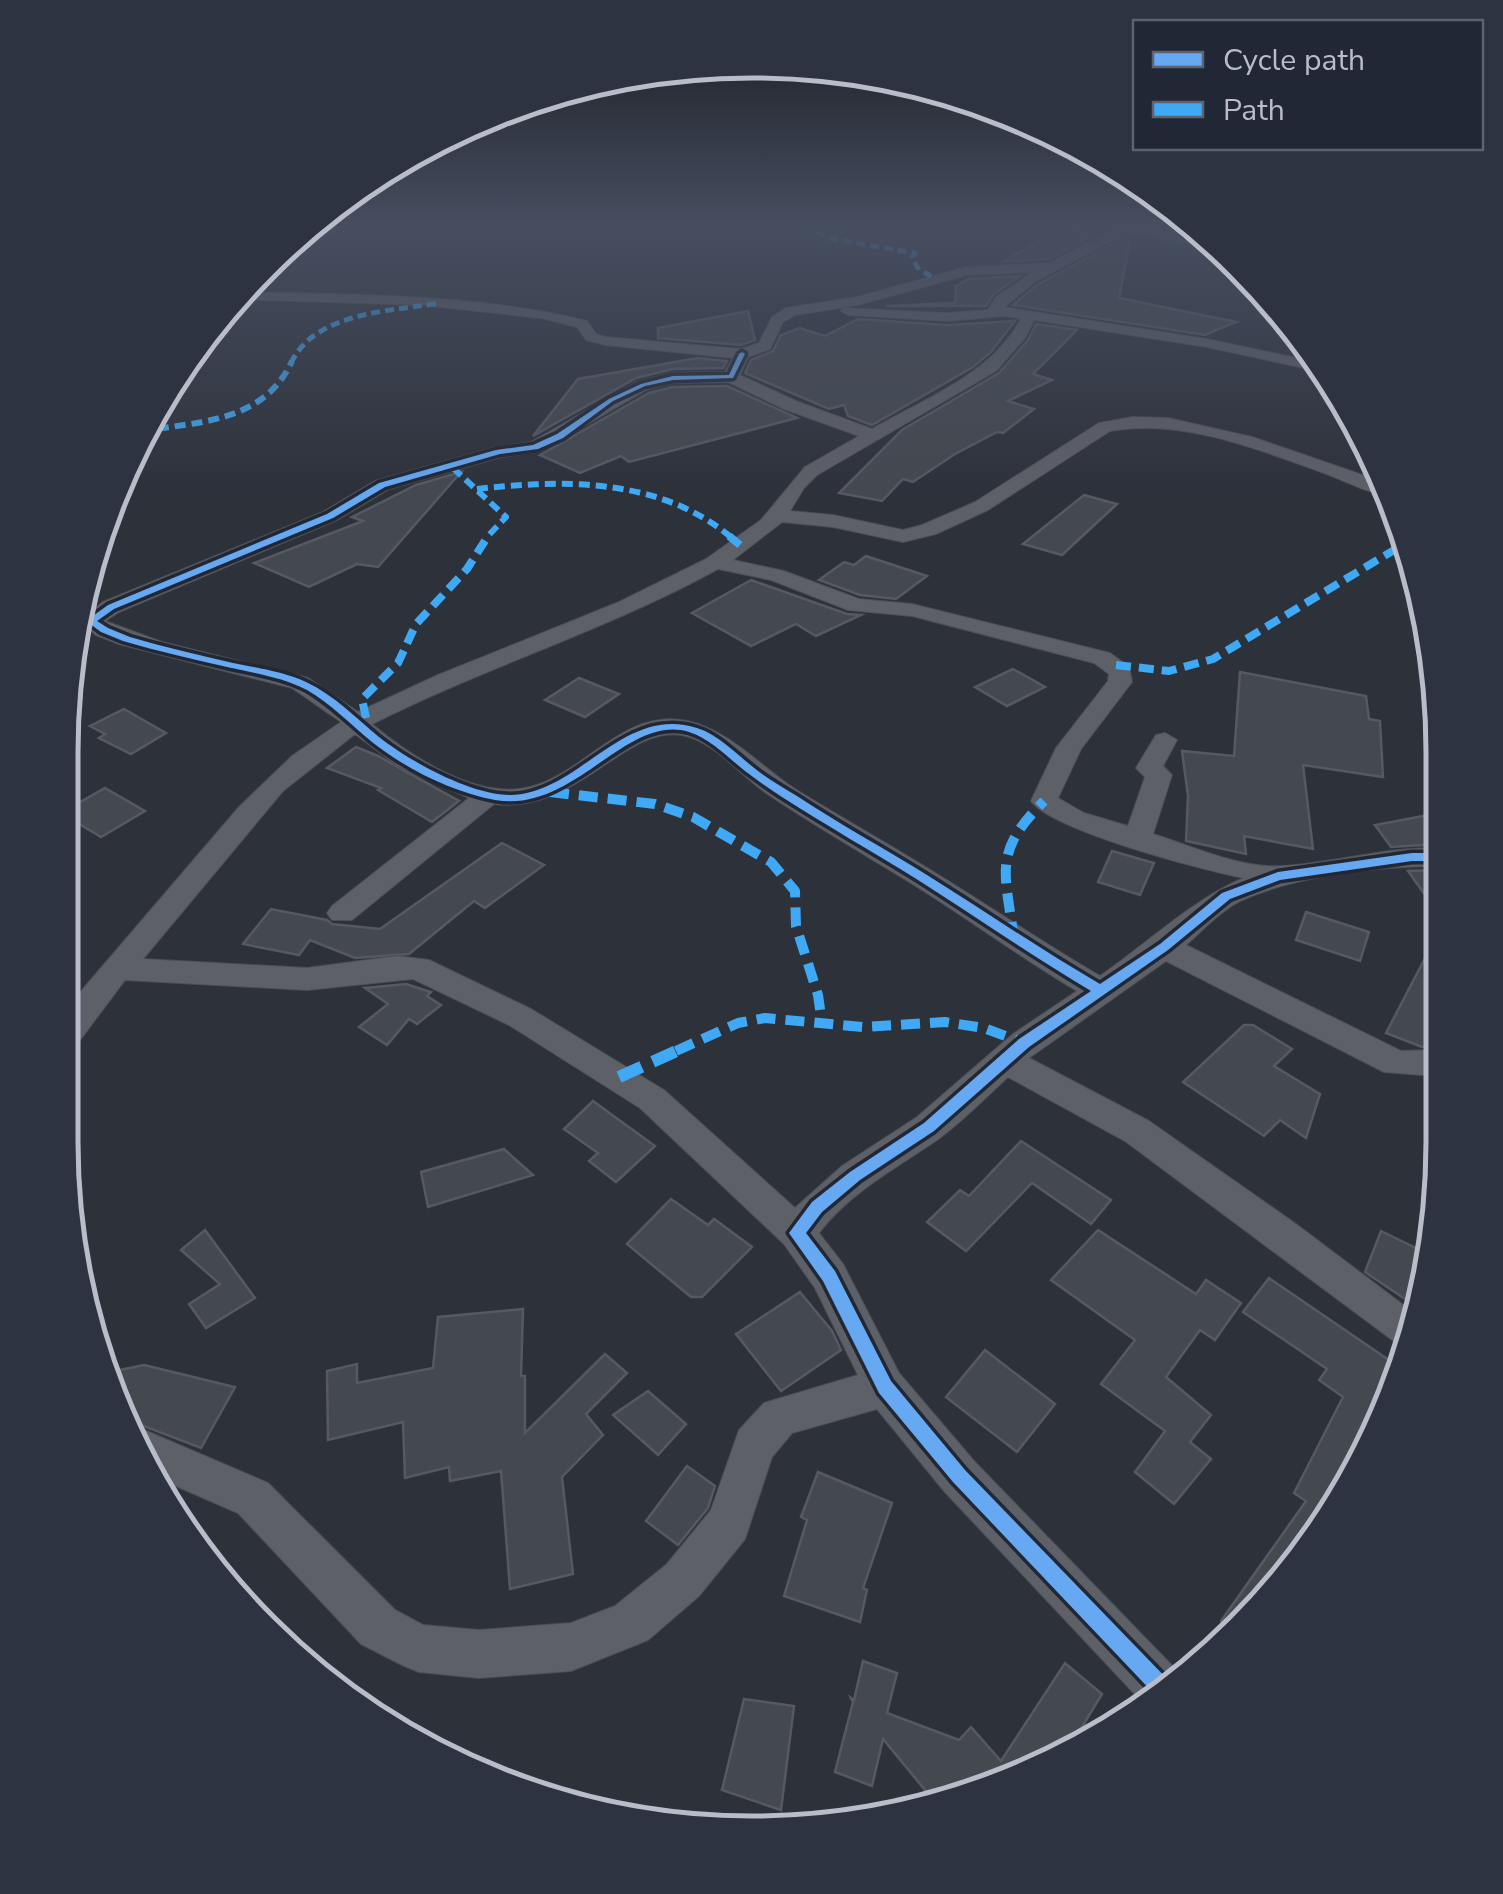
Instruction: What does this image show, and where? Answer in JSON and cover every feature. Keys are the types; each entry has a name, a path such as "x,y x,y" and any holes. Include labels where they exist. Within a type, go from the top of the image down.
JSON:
{"street":[{"path":"535,313 582,324 590,337 606,341 742,354 765,346 773,326 790,313"},
{"path":"868,313 985,313"},
{"path":"1004,313 1207,343 1303,364"},
{"path":"78,1014 278,784 357,722 614,616 715,562 777,516 793,484 990,368 1020,335 1029,316"},
{"path":"730,376 742,354"},
{"path":"874,435 790,405 730,376 673,378 643,384 611,400 560,436 535,446 393,481 330,516 112,607 92,621 98,630 127,639 282,676 306,686 380,743 487,797 514,798 550,792 586,772 620,744 652,728 700,730 759,777 949,895 1014,941 1102,992"},
{"path":"777,516 833,521 903,536 914,534 958,517 1105,427 1135,420 1209,433 1370,485"},
{"path":"715,562 777,575 856,605 912,610 1102,658 1121,672 1120,682 1069,748 1044,801 1075,819 1227,866 1278,876"},
{"path":"1138,837 1159,775 1150,768 1166,740"},
{"path":"342,913 487,797"},
{"path":"797,1233 817,1207 928,1127 1024,1042 1102,992 1226,896 1278,876 1426,858"},
{"path":"1164,947 1396,1062 1426,1066"},
{"path":"119,969 307,979 397,966 418,968 520,1017 652,1099 797,1233 829,1276 884,1387 959,1476 1156,1681"},
{"path":"1007,1061 1137,1131 1283,1234 1400,1325"},
{"path":"155,1455 253,1498 378,1627 419,1648 479,1654 571,1647 630,1624 682,1580 729,1523 754,1444 779,1418 884,1387"}],"building":[{"path":"749,313 755,340 741,345 658,338 658,328"},
{"path":"1067,313 1194,313 1236,322 1205,335"},
{"path":"858,319 947,325 1015,321 991,352 973,367 872,425 848,416 844,405 829,409 745,373 751,360 773,351 781,335 800,328 825,336"},
{"path":"1036,324 1077,330 1033,374 1052,380 1008,401 1034,409 1003,433 997,432 955,454 913,482 903,479 882,501 839,493 902,430 999,373 1028,340"},
{"path":"698,358 727,361 723,368 673,369 636,378 533,436 578,379"},
{"path":"727,386 797,418 629,462 621,456 580,473 540,455 649,393 673,387"},
{"path":"461,472 378,567 357,564 309,587 254,563 363,521 352,517 416,485"},
{"path":"1084,495 1117,504 1062,555 1023,544"},
{"path":"866,556 927,576 896,599 860,595 819,580 844,562 854,565"},
{"path":"751,580 847,614 861,615 816,636 796,624 751,646 692,613"},
{"path":"1013,669 1045,687 1007,706 975,687"},
{"path":"1240,672 1366,696 1369,719 1380,721 1383,777 1303,765 1313,849 1244,836 1246,854 1186,841 1188,796 1182,751 1234,756"},
{"path":"579,678 619,694 585,717 545,700"},
{"path":"124,709 166,733 131,754 99,738 105,734 90,726"},
{"path":"356,747 459,801 432,822 378,790 381,788 327,768"},
{"path":"105,788 145,811 101,837 78,823 78,803"},
{"path":"1426,815 1426,845 1391,847 1375,825"},
{"path":"502,843 544,865 485,908 474,901 409,954 355,958 310,940 299,955 243,944 271,909 332,924 380,929"},
{"path":"1112,851 1154,863 1140,895 1098,882"},
{"path":"1426,870 1426,896 1408,871"},
{"path":"1306,912 1369,932 1360,961 1296,940"},
{"path":"1426,956 1426,1046 1386,1033"},
{"path":"406,984 431,992 427,996 441,1005 417,1024 409,1019 387,1045 359,1027 388,1004 365,988"},
{"path":"1244,1025 1253,1025 1292,1049 1274,1066 1320,1094 1306,1138 1280,1120 1264,1136 1183,1082"},
{"path":"593,1101 655,1146 616,1182 589,1161 598,1153 564,1129"},
{"path":"1021,1141 1111,1200 1091,1224 1032,1183 966,1251 927,1222 960,1190 969,1196"},
{"path":"504,1149 533,1175 428,1207 421,1172"},
{"path":"671,1199 708,1225 714,1219 752,1247 702,1297 691,1297 627,1244"},
{"path":"205,1230 255,1298 206,1328 189,1304 220,1284 181,1250"},
{"path":"1098,1230 1196,1294 1206,1280 1241,1303 1215,1340 1200,1330 1166,1377 1211,1415 1190,1442 1211,1459 1174,1504 1135,1472 1165,1431 1101,1384 1135,1340 1051,1280"},
{"path":"1381,1231 1417,1249 1407,1300 1365,1272"},
{"path":"1269,1278 1389,1360 1356,1441 1312,1517 1258,1587 1224,1623 1221,1621 1306,1501 1294,1493 1343,1397 1319,1380 1327,1369 1243,1312"},
{"path":"800,1292 832,1331 841,1350 781,1391 736,1334"},
{"path":"523,1309 521,1376 525,1376 525,1433 605,1354 627,1373 586,1414 603,1435 562,1477 573,1574 510,1589 501,1471 450,1481 449,1467 405,1478 403,1422 328,1440 327,1371 357,1364 357,1383 433,1368 438,1317"},
{"path":"985,1350 1055,1404 1017,1452 946,1397"},
{"path":"144,1365 235,1387 201,1448 140,1424 117,1370"},
{"path":"648,1391 686,1424 658,1455 613,1415"},
{"path":"687,1466 715,1486 708,1508 678,1545 646,1521"},
{"path":"818,1472 892,1503 863,1588 867,1590 860,1622 784,1596 807,1520 801,1517"},
{"path":"863,1661 897,1673 887,1713 959,1740 971,1727 1001,1761 1065,1663 1102,1694 1080,1730 1009,1765 928,1793 883,1739 872,1786 835,1772 851,1698 854,1700"},
{"path":"744,1699 794,1706 781,1810 722,1790"}],"marked path":[{"path":"161,428 247,409 274,392 294,355 312,336 378,313"},
{"path":"366,718 362,699 398,663 416,624 467,569 489,534 505,521 506,517 453,468"},
{"path":"477,489 545,483 617,487 684,506 714,523 740,545"},
{"path":"1116,665 1169,671 1213,659 1395,551"},
{"path":"550,792 655,804 693,817 771,862 795,891 796,926 818,995 822,1023"},
{"path":"1014,941 1007,855 1016,830 1044,801"},
{"path":"619,1077 738,1023 765,1018 863,1027 945,1022 984,1028 1024,1043"}],"cycle path":[{"path":"742,354 731,377 673,378 643,385 535,447 499,452 382,485 330,516 111,607 91,621 104,630 155,648 300,683 332,702 407,760 460,786 495,796 535,795 557,786 617,746 658,728 680,727 703,734 801,804 1102,991"},
{"path":"1156,1681 959,1476 885,1387 829,1276 797,1233 817,1207 855,1176 929,1127 1024,1043 1164,947 1226,896 1278,876 1426,857"}]}
